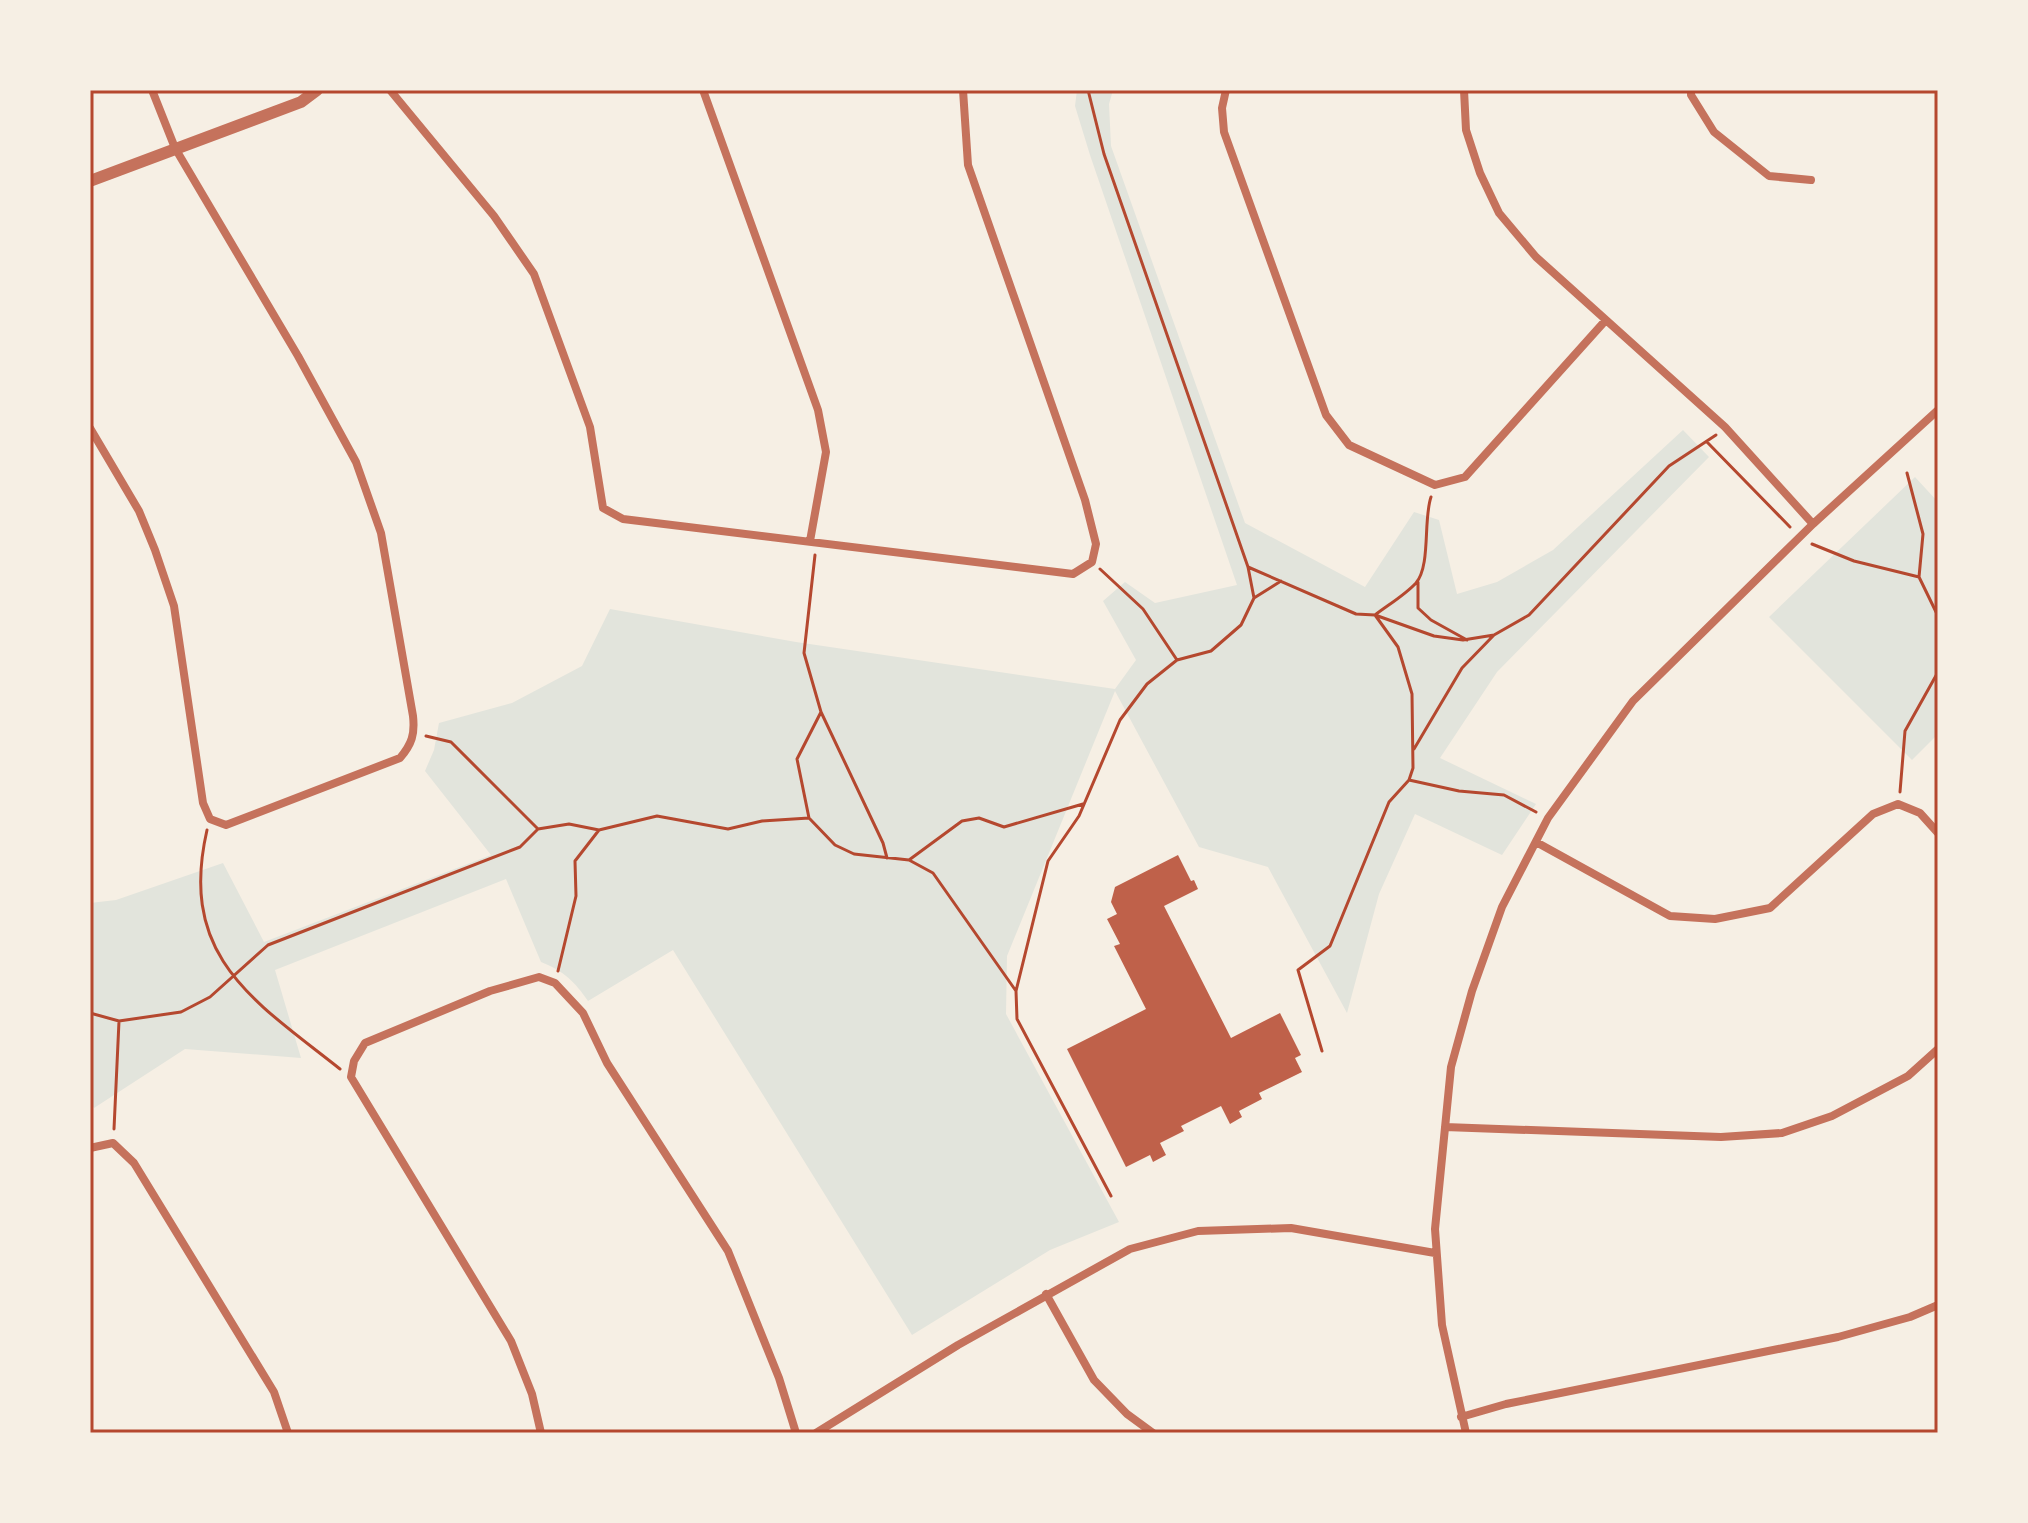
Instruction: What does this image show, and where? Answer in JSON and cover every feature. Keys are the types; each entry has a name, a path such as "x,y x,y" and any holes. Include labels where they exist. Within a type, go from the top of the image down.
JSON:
{"street":[{"path":"90,428 139,511 174,606 203,803 210,819 226,825 400,758 410,746 415,732 381,533 356,462 298,356 175,148 152,90"},
{"path":"90,181 301,102 317,90"},
{"path":"390,90 494,216 534,274 590,427 603,508 623,519 1073,574 1092,562 1096,544 1085,500 968,165 963,90"},
{"path":"1226,90 1222,108 1224,132 1326,415 1349,445 1435,485 1465,477 1605,321"},
{"path":"1464,90 1466,130 1480,173 1499,213 1536,257 1725,427 1813,524"},
{"path":"1691,90 1691,95 1714,132 1769,176 1811,180"},
{"path":"707,91 818,410 826,452 814,541"},
{"path":"1466,1433 1442,1325 1435,1253 1451,1067 1472,991 1502,907 1548,818 1633,701 1813,524 1938,410"},
{"path":"1536,842 1670,916 1715,919 1770,908 1873,814 1898,804 1920,813 1938,833"},
{"path":"541,1433 532,1394 511,1341 351,1077 354,1061 365,1043 490,991 539,977 555,983 583,1013 607,1063 728,1251 779,1378 796,1433"},
{"path":"1445,1127 1721,1137 1782,1133 1832,1116 1908,1076 1938,1049"},
{"path":"90,1148 113,1143 134,1163 274,1392 288,1433"},
{"path":"816,1433 1046,1294 1130,1249 1198,1231 1291,1228 1435,1253"},
{"path":"1046,1294 1094,1380 1127,1414 1153,1433"},
{"path":"1461,1417 1506,1404 1838,1337 1910,1317 1938,1305"}],"path":[{"path":"1088,90 1104,154 1248,567 1254,598"},
{"path":"1414,749 1462,668 1494,635 1529,615 1669,466 1725,427"},
{"path":"1707,442 1800,538 1854,561 1919,577"},
{"path":"1907,473 1923,534 1919,577 1938,616"},
{"path":"1435,485 1426,511 1418,608 1431,620 1467,640"},
{"path":"814,541 804,653 821,712 883,843 887,858"},
{"path":"1092,562 1143,609 1177,660"},
{"path":"1248,567 1356,614 1375,615 1434,636 1467,640 1494,635"},
{"path":"1111,1196 1017,1019 1016,991 1048,861 1079,816 1120,720 1147,684 1177,660 1211,651 1241,625 1254,598 1281,581"},
{"path":"1375,615 1418,582"},
{"path":"1322,1051 1298,970 1330,946 1389,802 1409,780 1414,749 1412,694 1398,647 1375,615"},
{"path":"1898,804 1903,779 1905,731 1938,672"},
{"path":"821,712 797,759 809,818 835,845 854,854 909,860 933,873 1016,991"},
{"path":"415,732 451,742 538,829"},
{"path":"1409,780 1459,791 1504,795 1548,818"},
{"path":"909,860 962,821 979,818 1004,827 1083,804"},
{"path":"90,1013 119,1021 181,1012 210,997 268,945 520,847 538,829 569,824 599,830 657,816 728,829 762,821 809,818"},
{"path":"210,819 201,859 202,889 208,926 217,954 232,977 264,1009 351,1077"},
{"path":"555,983 576,896 575,861 599,830"},
{"path":"113,1143 119,1021"}],"shaded area":[{"path":"1077,90 1113,90 1109,104 1111,146 1245,523 1365,587 1414,512 1439,520 1457,594 1497,582 1553,550 1683,430 1709,457 1497,672 1440,758 1536,804 1502,855 1415,814 1379,894 1347,1013 1268,867 1199,847 1115,691 1007,956 1006,1014 1119,1222 1050,1250 912,1335 673,950 588,1001 568,978 541,962 506,879 275,970 301,1058 185,1049 94,1108 90,1101 90,903 116,900 223,863 264,942 491,855 425,771 434,750 439,723 512,703 582,666 610,609 796,642 1115,689 1136,660 1103,601 1125,582 1155,603 1237,585 1090,155 1075,106"},
{"path":"1915,477 1938,502 1938,734 1912,760 1769,617"}],"building":[{"path":"1178,855 1198,889 1164,906 1231,1038 1280,1013 1301,1055 1295,1058 1302,1072 1259,1093 1262,1099 1239,1111 1242,1117 1230,1124 1221,1106 1181,1126 1184,1131 1160,1143 1166,1155 1153,1162 1150,1155 1126,1167 1067,1049 1146,1009 1114,946 1120,944 1107,919 1117,914 1111,902 1115,887"}]}
